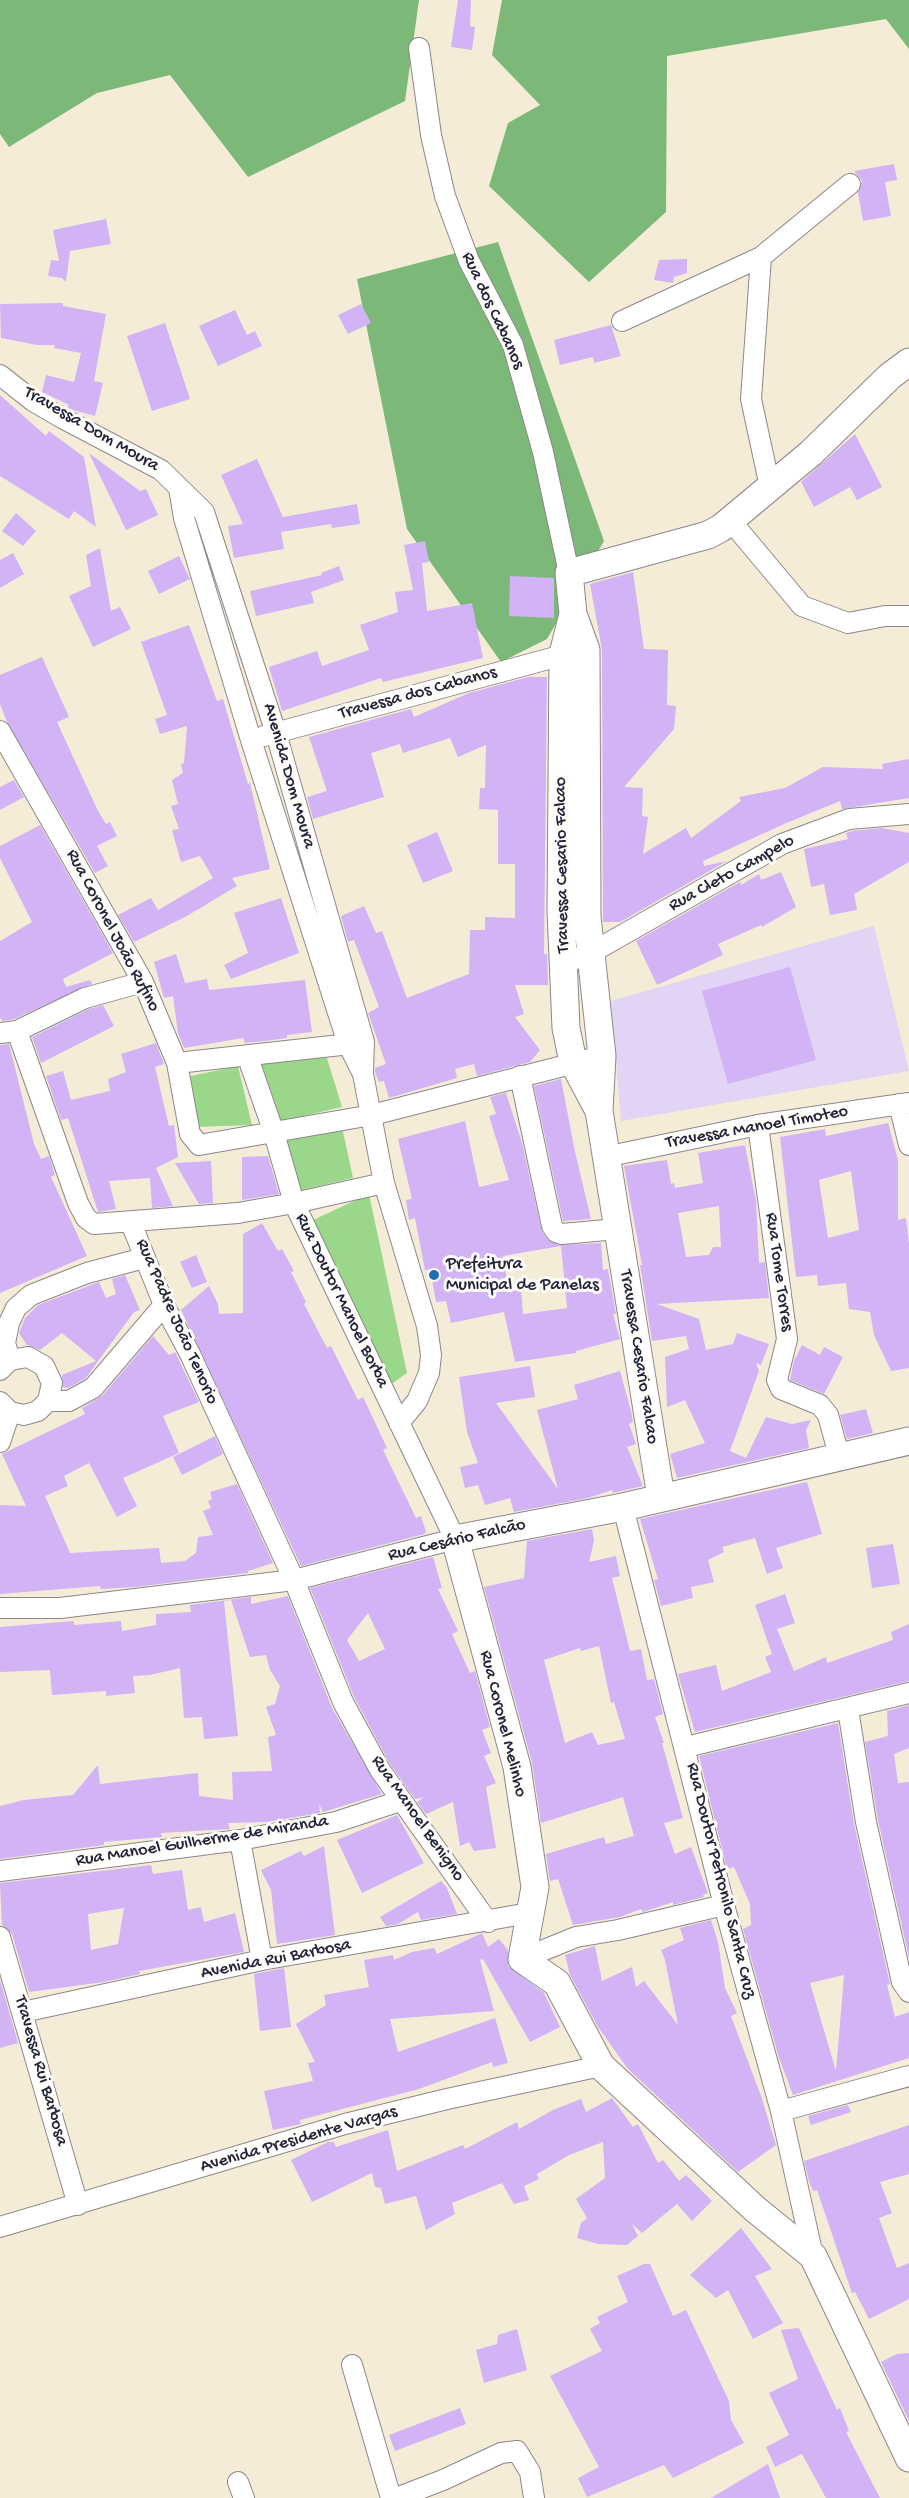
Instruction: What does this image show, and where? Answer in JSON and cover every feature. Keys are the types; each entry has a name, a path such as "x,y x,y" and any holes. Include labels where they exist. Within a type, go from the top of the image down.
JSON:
{"main road":[{"path":"569,573 708,535 770,488 909,362"},
{"name":"Travessa Cesario Falcao","path":"569,573 575,652 577,959 566,1028 573,1062 599,1111"},
{"name":"Travessa Cesario Falcao","path":"577,959 602,1056 599,1111 605,1157 661,1497"},
{"name":"Rua Cesário Falcão","path":"455,1539 623,1507 840,1459 909,1441"},
{"name":"Rua Coronel Melinho","path":"455,1539 517,1767 535,1887 522,1959"},
{"path":"522,1959 557,1983 601,2066 755,2209 813,2256 909,2458"}],"street":[{"name":"Rua dos Cabanos","path":"419,48 431,135 445,196 469,261 513,345 543,452 569,573"},
{"path":"622,321 760,257 850,184"},
{"path":"760,257 751,399 770,488"},
{"name":"Travessa Dom Moura","path":"0,375 33,401 161,470 204,512"},
{"name":"Avenida Dom Moura","path":"179,488 184,518 286,851 356,1043"},
{"name":"Avenida Dom Moura","path":"204,512 276,733 308,846 356,1043"},
{"path":"730,520 802,606 848,623 885,616 909,616"},
{"path":"217,627 240,621"},
{"name":"Travessa dos Cabanos","path":"251,740 575,652"},
{"name":"Rua Coronel João Rufino","path":"0,731 7,757 143,982 177,1063 190,1134 196,1143 210,1144 372,1116 602,1056"},
{"name":"Rua Cleto Campelo","path":"577,959 782,844 849,819 909,814"},
{"path":"286,851 308,846"},
{"path":"8,1032 58,1008 143,982"},
{"name":"Rua Padre João Tenorio","path":"8,1032 86,1218 94,1224 103,1226 131,1223 164,1305 190,1354 294,1580"},
{"path":"177,1063 356,1043 384,1183 427,1326 431,1355 429,1373 417,1401 399,1423"},
{"name":"Rua Doutor Manoel Borba","path":"247,1055 274,1133 294,1203 455,1539"},
{"path":"520,1076 552,1226 556,1232 562,1234 617,1229"},
{"path":"904,1103 909,1145"},
{"name":"Travessa Manoel Timoteo","path":"605,1157 758,1125 904,1103"},
{"name":"Rua Tome Torres","path":"758,1125 787,1339 777,1380 781,1389 820,1405 828,1415 840,1459"},
{"path":"131,1223 238,1213 384,1183"},
{"path":"0,1442 5,1407 24,1415 38,1411 48,1401 52,1383 44,1366 28,1358 5,1365 5,1343 9,1323 16,1308 31,1295 87,1273 144,1258"},
{"path":"48,1401 69,1401 93,1388 164,1305"},
{"name":"Rua Doutor Petronilo Santa Cruz","path":"623,1507 686,1747 724,1905 781,2111 813,2256"},
{"name":"Rua Cesário Falcão","path":"0,1608 60,1608 294,1580 455,1539"},
{"name":"Rua Manoel Benigno","path":"294,1580 343,1702 380,1770 488,1922"},
{"path":"686,1747 909,1693"},
{"path":"848,1709 866,1822 902,1982 909,1992"},
{"name":"Rua Manoel Guilherme de Miranda","path":"0,1871 240,1840 336,1822 400,1801"},
{"path":"240,1840 262,1960"},
{"path":"522,1959 576,1938 724,1905"},
{"name":"Avenida Rui Barbosa","path":"23,2012 262,1960 530,1913"},
{"name":"Travessa Rui Barbosa","path":"0,1937 78,2205"},
{"name":"Avenida Presidente Vargas","path":"0,2227 345,2124 447,2099 601,2066"},
{"path":"781,2111 909,2076"},
{"path":"352,2365 391,2498"},
{"path":"396,2498 443,2480 501,2453 517,2451 530,2472 534,2498"}],"shaded area":[{"path":"874,926 909,1071 621,1121 611,1001"}],"green space":[{"path":"0,0 419,0 405,101 248,177 170,75 97,93 9,147 0,134"},
{"path":"502,0 909,0 909,49 886,19 667,56 666,212 589,282 489,186 508,123 540,105 492,55"},
{"path":"498,242 604,541 547,639 501,662 407,529 357,279"},
{"path":"326,1055 342,1107 274,1123 261,1062"},
{"path":"238,1066 252,1125 195,1127 186,1077"},
{"path":"342,1127 353,1178 293,1192 280,1139"},
{"path":"369,1194 407,1373 386,1388 313,1220"}],"building":[{"path":"458,0 471,0 470,26 475,27 472,50 451,47"},
{"path":"894,164 897,180 885,182 891,216 863,221 858,193 862,181 854,171"},
{"path":"106,219 111,244 70,251 66,282 62,278 48,276 51,260 59,261 53,230"},
{"path":"687,259 687,273 674,277 673,283 654,280 659,260"},
{"path":"63,303 63,306 106,314 94,381 103,383 95,416 73,410 67,407 69,405 42,392 46,375 74,382 81,353 54,348 55,345 37,345 1,338 0,304"},
{"path":"361,304 371,323 348,334 338,315"},
{"path":"235,310 247,335 255,331 262,346 218,366 199,326"},
{"path":"165,323 190,399 152,411 127,336"},
{"path":"611,325 621,356 594,363 593,357 560,365 554,340"},
{"path":"0,395 46,436 49,431 84,457 96,527 74,511 69,519 0,476"},
{"path":"855,434 882,487 857,500 850,487 814,507 801,482"},
{"path":"89,453 140,491 146,489 158,515 126,530"},
{"path":"257,459 283,517 357,504 360,524 332,528 331,524 281,532 284,549 234,558 228,526 243,524 221,475"},
{"path":"16,513 36,531 23,546 2,531"},
{"path":"425,541 429,562 422,563 427,611 472,603 483,658 383,682 381,678 282,711 269,667 317,651 322,666 369,650 360,625 398,612 395,592 413,590 404,545"},
{"path":"100,548 111,611 120,607 131,629 93,647 69,596 91,586 86,555"},
{"path":"13,553 24,574 0,588 0,560"},
{"path":"179,556 190,579 159,594 148,571"},
{"path":"339,566 344,580 311,592 314,603 256,616 250,591 322,575 321,573"},
{"path":"633,572 644,649 668,650 667,705 676,706 674,729 624,787 643,788 642,816 648,817 643,854 686,828 691,838 741,801 739,797 785,788 823,767 883,769 882,764 909,759 909,798 842,809 840,801 703,861 704,866 727,861 620,922 603,922 602,650 590,584"},
{"path":"510,576 554,578 554,618 509,616"},
{"path":"189,625 217,701 223,699 248,784 250,783 270,869 232,878 237,886 187,916 134,942 118,915 151,898 158,910 213,878 200,856 181,862 172,830 179,829 171,806 178,804 172,780 183,773 181,764 184,763 187,726 160,734 155,719 167,715 141,642"},
{"path":"42,657 69,717 57,722 98,811 106,824 110,822 117,836 97,846 108,866 95,873 7,722 0,704 0,675"},
{"path":"528,677 547,677 544,954 547,954 548,985 515,985 524,1014 515,1017 540,1050 530,1062 477,1076 474,1064 455,1069 457,1078 389,1098 384,1081 379,1082 375,1072 375,1068 386,1064 368,1013 379,1007 354,940 348,942 341,916 364,906 376,933 382,931 407,998 469,974 470,930 485,930 485,917 515,918 515,864 498,864 498,810 479,809 480,788 485,788 486,745 458,757 450,738 403,753 400,744 371,753 384,797 313,819 307,797 327,791 309,737 411,709 414,717 469,693"},
{"path":"14,780 24,797 0,810 0,787"},
{"path":"40,825 113,953 63,979 66,987 90,980 92,984 14,1019 3,1021 0,1018 0,941 32,922 0,858 0,846"},
{"path":"882,828 909,833 909,862 854,894 857,910 830,915 824,884 811,887 804,849 848,839 846,833 852,831"},
{"path":"437,832 453,871 423,883 407,845"},
{"path":"781,872 796,907 762,927 761,925 718,944 723,955 657,985 636,941 740,882 741,885 759,874 761,880"},
{"path":"281,898 299,953 231,979 224,965 248,953 234,913"},
{"path":"176,954 185,983 207,979 209,990 305,980 312,1032 265,1041 245,1043 243,1038 184,1048 178,1033 173,996 164,998 154,962"},
{"path":"790,967 816,1060 728,1084 702,991"},
{"path":"103,1005 114,1026 41,1063 32,1037 89,1009"},
{"path":"156,1043 164,1064 155,1067 169,1126 174,1125 178,1157 156,1168 173,1206 152,1208 150,1178 109,1181 116,1209 98,1212 68,1118 61,1120 46,1076 63,1071 71,1100 110,1091 108,1079 126,1072 121,1054"},
{"path":"9,1044 34,1144 41,1159 49,1156 55,1175 51,1177 87,1256 0,1293 0,1045"},
{"path":"561,1079 591,1219 563,1221 534,1086"},
{"path":"506,1093 522,1143 542,1232 547,1239 559,1245 601,1243 603,1270 608,1269 616,1314 613,1314 620,1339 576,1351 576,1353 515,1362 504,1312 451,1323 446,1301 436,1302 430,1269 425,1270 415,1218 409,1220 406,1200 412,1199 398,1139 465,1121 479,1187 509,1180 489,1116 496,1114 490,1097","holes":["561,1246 567,1308 523,1314 521,1290 509,1291 503,1256"]},
{"path":"888,1123 898,1160 898,1220 906,1218 909,1243 909,1368 891,1371 874,1335 870,1312 849,1309 846,1283 818,1286 817,1275 796,1277 780,1137 825,1129 826,1136","holes":["851,1171 859,1230 828,1238 819,1180"]},
{"path":"745,1145 756,1201 759,1263 765,1262 769,1298 657,1304 699,1319 706,1350 733,1344 737,1333 769,1344 761,1365 756,1363 759,1371 730,1451 746,1458 766,1417 792,1424 811,1420 806,1430 809,1448 677,1478 670,1454 705,1443 685,1400 667,1407 665,1357 689,1349 686,1336 652,1341 640,1265 642,1265 624,1166 667,1160 671,1184 674,1183 675,1188 703,1183 698,1153","holes":["719,1206 721,1247 713,1247 709,1255 686,1257 678,1213"]},
{"path":"268,1156 279,1194 242,1200 242,1157"},
{"path":"211,1161 213,1203 199,1204 175,1163"},
{"path":"262,1223 278,1251 282,1249 294,1271 291,1272 306,1302 304,1304 327,1348 331,1346 358,1400 363,1397 387,1448 383,1450 416,1518 421,1516 426,1532 424,1534 301,1566 181,1310 209,1286 218,1304 219,1314 243,1313 243,1234"},
{"path":"196,1255 207,1282 192,1288 180,1262"},
{"path":"125,1275 140,1310 134,1312 85,1379 68,1388 63,1387 62,1375 96,1361 62,1333 40,1350 27,1345 19,1333 25,1318 38,1305 99,1282 106,1298 116,1294 112,1279"},
{"path":"153,1336 169,1355 175,1352 199,1402 163,1416 179,1453 123,1478 137,1506 117,1517 89,1463 64,1476 68,1486 45,1496 70,1553 159,1548 161,1563 185,1561 196,1553 198,1537 213,1535 203,1511 211,1508 208,1501 212,1499 210,1492 237,1484 273,1563 248,1571 248,1573 135,1587 101,1589 100,1586 0,1594 0,1505 26,1506 2,1454 85,1414 82,1408 102,1396"},
{"path":"802,1345 820,1355 824,1347 843,1357 824,1394 790,1380 794,1361"},
{"path":"530,1366 535,1397 496,1403 558,1489 537,1410 578,1399 574,1385 620,1371 633,1422 629,1424 636,1444 627,1447 643,1486 613,1493 612,1490 588,1498 514,1512 510,1498 485,1505 478,1485 465,1488 460,1467 478,1463 467,1432 459,1377"},
{"path":"866,1409 873,1433 847,1439 840,1415"},
{"path":"215,1436 223,1454 182,1475 173,1457"},
{"path":"807,1482 822,1534 776,1548 783,1568 767,1574 755,1538 722,1547 724,1552 708,1560 714,1582 691,1587 693,1598 661,1606 654,1580 658,1579 640,1519"},
{"path":"592,1529 594,1541 589,1562 616,1556 620,1576 612,1578 630,1651 641,1649 647,1680 654,1679 663,1714 655,1717 683,1818 664,1823 675,1854 691,1847 708,1893 703,1895 704,1897 673,1905 673,1902 643,1912 641,1909 620,1917 573,1925 558,1879 550,1881 546,1854 604,1837 606,1844 634,1836 623,1797 541,1823 532,1763 484,1587 524,1578 527,1541","holes":["599,1646 611,1703 614,1702 625,1739 598,1745 592,1732 565,1743 544,1660 580,1648 581,1651"]},
{"path":"893,1544 900,1584 872,1588 866,1548"},
{"path":"433,1557 442,1588 438,1589 458,1631 452,1634 470,1673 475,1671 490,1727 482,1730 491,1753 484,1756 496,1783 486,1787 496,1848 474,1851 469,1842 460,1846 453,1802 426,1814 417,1802 424,1797 415,1799 390,1764 354,1697 310,1588","holes":["368,1613 385,1649 359,1661 347,1640"]},
{"path":"785,1594 795,1623 777,1629 794,1671 826,1657 827,1663 893,1640 891,1632 909,1624 909,1681 695,1732 678,1674 716,1665 722,1691 771,1672 765,1657 772,1654 755,1605"},
{"path":"288,1596 332,1708 382,1794 323,1812 319,1804 320,1813 266,1822 228,1823 230,1829 161,1833 162,1837 104,1842 104,1845 0,1859 0,1806 24,1800 73,1795 98,1765 100,1784 198,1773 199,1796 233,1800 232,1772 272,1771 268,1737 276,1735 266,1707 275,1704 280,1686 270,1670 266,1655 250,1657 231,1600 224,1601 238,1736 204,1739 202,1717 184,1718 180,1668 150,1675 133,1676 135,1693 106,1696 106,1691 52,1695 50,1670 0,1672 0,1627 74,1621 74,1625 121,1621 122,1631 156,1625 156,1614 191,1612 190,1605 251,1597 251,1604"},
{"path":"909,1705 909,1748 894,1754 898,1783 909,1782 909,1958 878,1820 865,1742 888,1736 887,1711"},
{"path":"838,1723 854,1824 890,1984 887,1985 895,2017 909,2012 909,2058 793,2095 779,2058 743,1929 751,1925 750,1904 734,1867 727,1869 699,1756","holes":["844,1975 836,2071 810,1983"]},
{"path":"397,1815 424,1863 362,1893 337,1840"},
{"path":"324,1846 335,1935 277,1944 271,1890 261,1870 301,1851 304,1856"},
{"path":"151,1865 153,1874 182,1870 188,1910 201,1907 204,1922 235,1913 244,1952 139,1971 140,1974 104,1982 29,1992 12,1934 2,1925 0,1883","holes":["124,1908 118,1944 91,1950 88,1914"]},
{"path":"441,1881 447,1888 457,1914 421,1920 418,1912 398,1924 386,1926 380,1917"},
{"path":"711,1920 718,1942 725,1988 737,2013 731,2016 761,2096 776,2145 738,2172 628,2069 598,2027 570,1975 565,1955 595,1946 602,1981 632,1967 636,1987 644,1981 678,2025 661,1950 684,1940 680,1928"},
{"path":"482,1933 488,1947 499,1939 508,1950 508,1966 544,1993 560,2027 530,2042 483,1959 480,1960 494,2011 390,2019 398,2052 495,2018 508,2063 493,2067 492,2062 419,2089 300,2120 301,2124 273,2130 264,2091 313,2081 308,2063 315,2062 296,2024 326,2005 324,1995 369,1987 364,1960 393,1955 394,1960 412,1952 434,1948 437,1954"},
{"path":"284,1968 291,2027 260,2031 254,1974"},
{"path":"0,1980 18,2043 0,2048"},
{"path":"612,2098 633,2127 638,2124 658,2163 663,2160 679,2181 686,2175 712,2201 692,2221 677,2204 642,2233 632,2224 638,2236 627,2245 598,2244 577,2238 581,2223 587,2218 576,2199 605,2178 603,2142 569,2155 537,2174 539,2179 524,2186 529,2200 514,2204 502,2183 452,2203 455,2214 426,2230 416,2196 385,2204 381,2188 375,2187 372,2173 312,2202 291,2160 328,2142 334,2142 336,2147 388,2130 397,2171 463,2145 465,2149 517,2122 519,2129 553,2110 581,2099 586,2112"},
{"path":"848,2105 851,2112 811,2125 808,2116"},
{"path":"909,2125 909,2174 880,2182 892,2213 879,2218 897,2268 909,2263 909,2299 869,2319 855,2292 852,2293 817,2190 813,2191 804,2161"},
{"path":"741,2228 772,2269 755,2276 783,2323 753,2339 728,2290 716,2298 690,2275"},
{"path":"644,2264 650,2264 673,2316 686,2310 729,2401 731,2420 744,2443 673,2478 664,2465 587,2497 578,2478 599,2467 550,2376 602,2351 590,2329 600,2323 597,2317 628,2302 617,2276"},
{"path":"799,2328 837,2410 840,2408 849,2431 846,2432 880,2498 826,2498 802,2454 775,2467 766,2447 789,2435 769,2393 798,2379 781,2330"},
{"path":"517,2329 527,2370 484,2383 476,2350 497,2344 498,2335"},
{"path":"909,2353 909,2421 881,2362 897,2354"},
{"path":"460,2408 466,2424 395,2451 389,2435"},
{"path":"768,2464 780,2498 711,2498"}],"place":[{"name":"Prefeitura Municipal de Panelas","path":"434,1275"}]}
